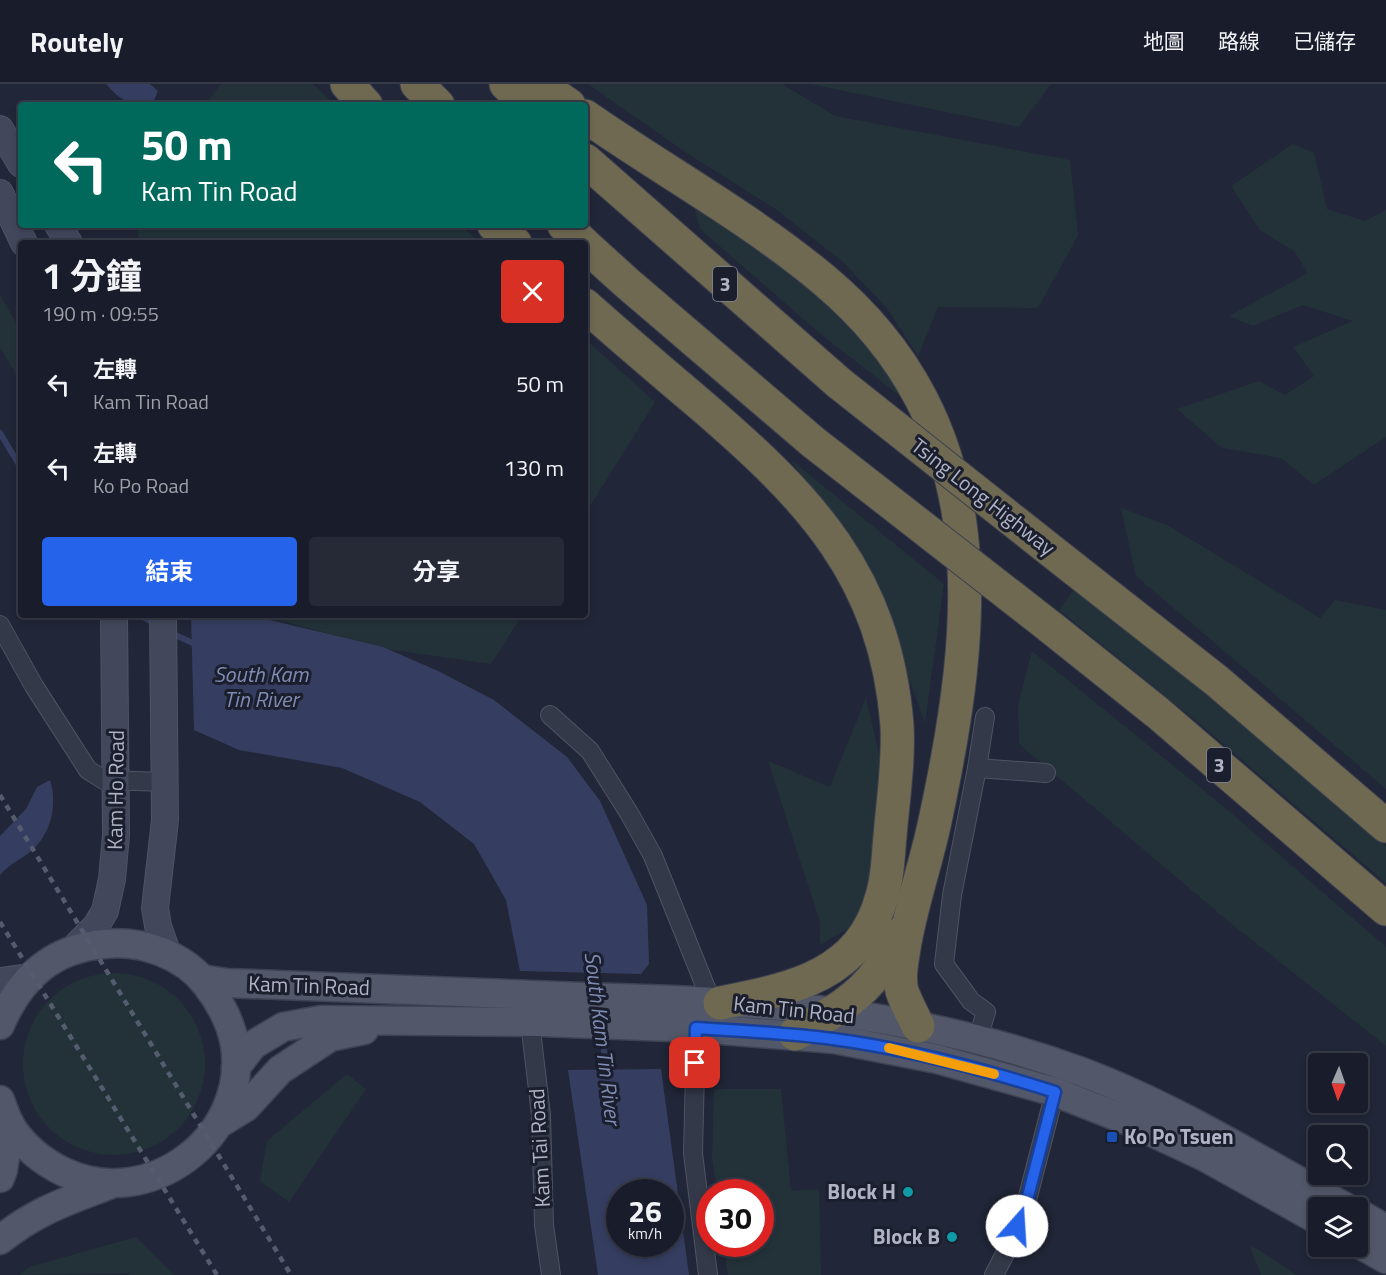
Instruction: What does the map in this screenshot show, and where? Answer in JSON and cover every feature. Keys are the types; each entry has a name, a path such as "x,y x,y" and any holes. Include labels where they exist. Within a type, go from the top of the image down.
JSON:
{"highway":[{"path":"347,84 363,102"},
{"path":"417,84 435,102"},
{"path":"506,84 525,102"},
{"path":"539,84 565,102"},
{"path":"588,118 767,237 824,280 850,303 892,353 925,407 939,439 952,482 963,544 965,593 962,666 947,765 934,827 909,919 900,976 902,992 918,1026"},
{"name":"Tsing Long Highway","path":"588,163 839,383 1217,681 1386,826"},
{"path":"497,228 511,240"},
{"name":"3","path":"567,228 580,240"},
{"name":"3","path":"588,248 813,442 1158,713 1386,909"},
{"path":"588,308 760,457 809,508 849,564 864,595 877,627 893,693 897,728 897,761 887,871 883,895 876,916 866,934 842,962 813,979 700,1015"},
{"path":"795,1034 835,1012 878,972 909,919"}],"main road":[{"path":"0,129 18,159"},
{"path":"0,193 23,240"},
{"name":"Kam Ho Road","path":"70,951 96,926 105,911 110,894 116,835 117,722 114,618"},
{"path":"163,618 164,843 155,908 158,926 168,955"},
{"name":"Kam Tin Road","path":"0,1025 10,1002 30,977 48,963 70,951 94,944 118,942 142,945 168,955 202,979 216,997 227,1017 235,1045 236,1067 232,1092 220,1123 207,1141 186,1161 160,1175 139,1181 113,1184 76,1177 50,1165 28,1147 5,1112"},
{"name":"Kam Tin Road","path":"0,981 30,977"},
{"name":"Kam Tin Road","path":"202,979 540,1013 640,999 700,1015 795,1034 892,1049 987,1072 1055,1092 1126,1120 1205,1157 1308,1214"},
{"name":"Kam Tin Road","path":"236,1067 253,1045 284,1027 321,1020 421,1019 540,1013 700,1015 835,1012 918,1026 1071,1069 1122,1089 1177,1115 1327,1197"},
{"path":"220,1123 246,1107 280,1070 330,1037 421,1019"},
{"path":"0,1178 3,1170 5,1112"},
{"path":"0,1240 20,1224 47,1208 113,1184"},
{"path":"1368,1219 1386,1229"},
{"path":"1368,1249 1386,1259"}],"street":[{"path":"0,625 34,686 82,763 104,780 165,782"},
{"path":"550,715 590,751 629,813 653,856 706,988 700,1015 693,1153 708,1275"},
{"path":"978,1041 986,1012 971,1001 944,964 952,895 985,717"},
{"path":"977,768 1046,773"},
{"name":"Kam Tai Road","path":"540,1013 544,1225 551,1275"},
{"path":"994,1275 1025,1208 1055,1092"}],"shaded area":[{"path":"221,84 313,84 332,102 207,102"},
{"path":"588,84 782,84 835,116 1070,160 1078,235 1038,308 938,307 918,356 886,307 842,261 774,208 688,154"},
{"path":"810,84 1051,84 1019,127"},
{"path":"1293,144 1314,153 1327,209 1365,221 1386,210 1386,437 1314,485 1281,458 1222,448 1177,409 1259,381 1285,395 1314,376 1293,347 1353,321 1303,305 1253,326 1229,316 1308,273 1294,251 1260,230 1231,186"},
{"path":"693,203 775,252 858,322 904,399 823,336 700,229"},
{"path":"137,228 464,228 477,240 139,240"},
{"path":"0,295 18,326 18,377 0,348"},
{"path":"588,342 655,402 588,509"},
{"path":"790,459 944,584 925,723 897,646 859,559"},
{"path":"1121,508 1169,526 1320,618 1335,600 1386,610 1386,789 1136,576"},
{"path":"1076,587 1386,846 1386,883 1201,725 1059,610"},
{"path":"196,618 262,618 338,636 271,618 520,618 491,664 387,649 438,671 494,700 567,757 600,801 647,905 649,964 641,974 576,854"},
{"path":"1032,651 1223,806 1386,947 1386,1046 1228,921 1019,744 1018,705"},
{"path":"866,698 899,838 892,903 820,945 820,922 768,761 830,787"},
{"path":"114,973 149,980 165,988 178,1000 190,1013 198,1029 205,1064 198,1099 190,1115 178,1128 165,1140 149,1148 114,1155 79,1148 63,1140 50,1128 38,1115 30,1099 23,1064 30,1029 38,1013 50,1000 63,988 79,980"},
{"path":"347,1074 366,1089 289,1202 260,1181 267,1141"},
{"path":"714,1089 781,1089 791,1191 819,1189 821,1275 728,1275 726,1257 774,1257 774,1179 715,1179 712,1158"},
{"path":"136,1237 174,1275 130,1275 128,1273 19,1275 29,1267"},
{"path":"1249,1244 1297,1275 1261,1275"}],"water":[{"path":"106,84 150,84 158,91 153,102 130,102 116,94"},
{"name":"South Kam Tin River","path":"191,618 262,618 383,647 438,671 494,700 567,757 600,801 647,905 649,964 641,974 520,971 506,900 474,844 420,802 342,768 239,750 194,730"},
{"path":"50,780 53,809 48,828 30,852 0,875 0,836 26,809 37,787"},
{"name":"South Kam Tin River","path":"661,1069 676,1179 606,1179 606,1257 684,1257 684,1238 689,1275 598,1275 568,1070"}],"waterway":[{"name":"South Kam Tin River","path":"0,433 18,463"},
{"name":"South Kam Tin River","path":"144,618 157,625"},
{"name":"South Kam Tin River","path":"171,633 197,645"},
{"name":"South Kam Tin River","path":"593,967 596,989"},
{"name":"South Kam Tin River","path":"602,1032 607,1076"}],"railway":[{"path":"0,795 291,1275"},
{"path":"0,922 217,1275"}],"slow traffic":[{"path":"889,1048 994,1074"}],"place":[{"name":"Ko Po Tsuen","path":"1112,1137"},
{"name":"Block H","path":"908,1192"},
{"name":"Block B","path":"952,1237"}],"route":[{"path":"695,1063 696,1028 795,1034 892,1049 937,1059 1055,1092 1025,1208 1017,1226"}]}
